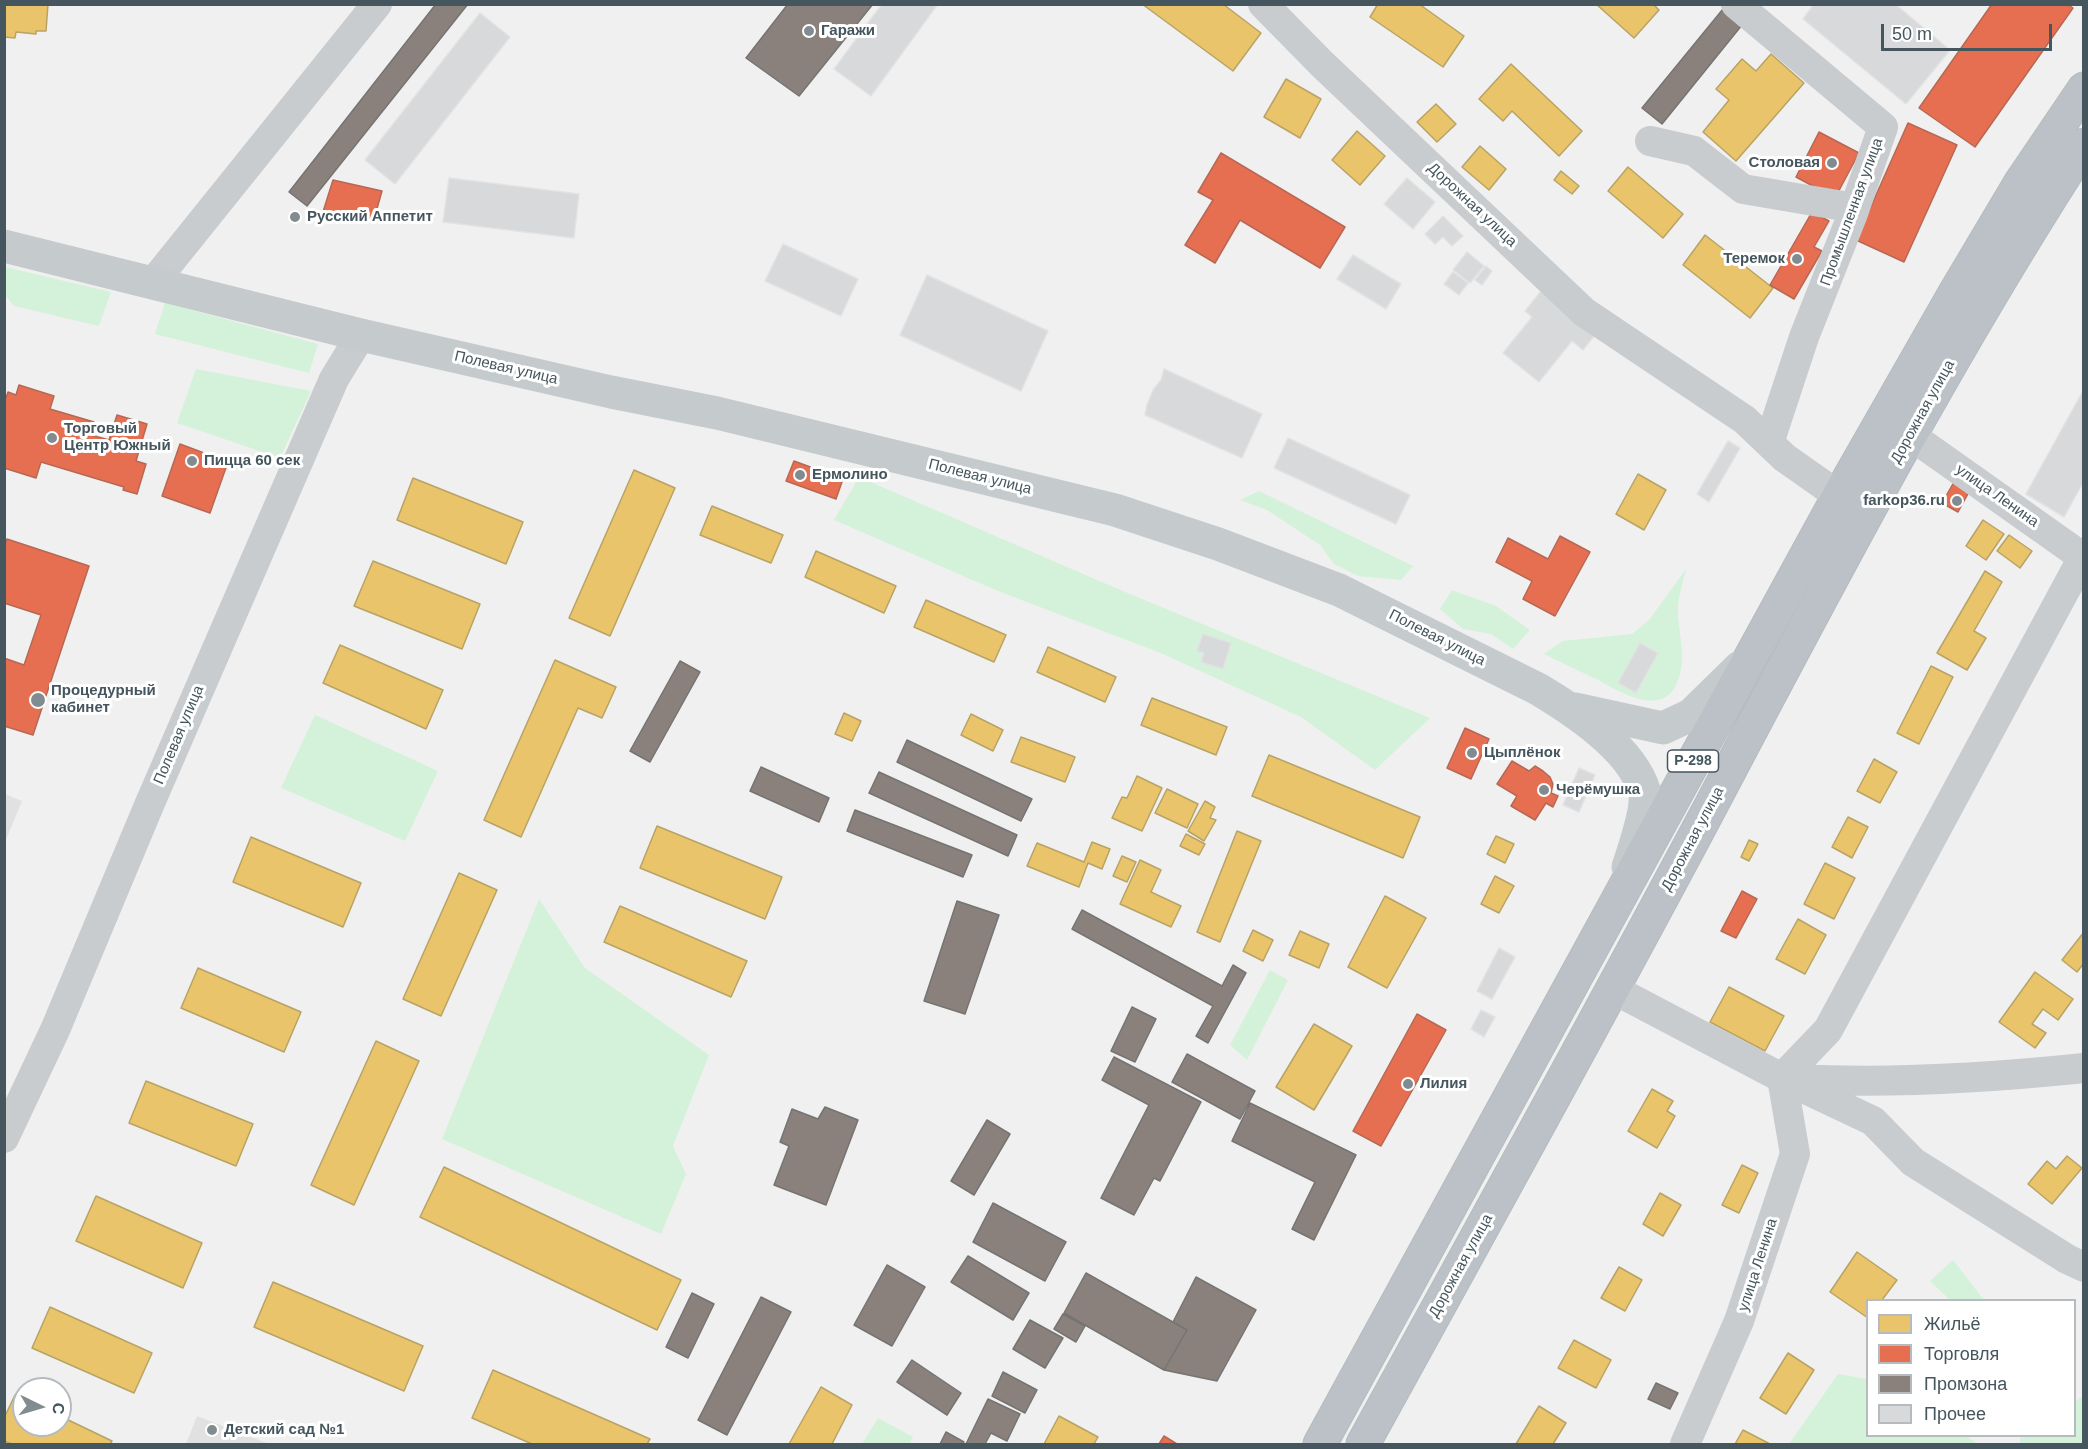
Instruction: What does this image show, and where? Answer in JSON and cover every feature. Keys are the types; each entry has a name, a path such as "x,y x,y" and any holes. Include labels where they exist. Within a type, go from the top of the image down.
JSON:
{"highway":[{"name":"Дорожная улица","path":"1320,1444 1839,496 1955,292 2021,182 2084,89"},
{"name":"Дорожная улица","path":"1363,1444 1613,989 1801,634 1910,435 1977,315 2084,145"}],"main road":[{"name":"Полевая улица","path":"4,246 361,335 611,392 717,413 1115,510 1218,544 1339,590 1538,689 1568,707"},
{"path":"1568,707 1664,728 1691,715 1748,659"},
{"path":"1568,707 1626,754 1645,792 1639,835 1616,902"}],"street":[{"path":"152,284 377,4"},
{"name":"Дорожная улица","path":"1263,4 1322,64 1584,312 1745,420 1785,458 1839,496"},
{"name":"Промышленная улица","path":"1736,4 1883,126 1855,208 1804,337 1769,443"},
{"path":"1650,141 1694,151 1743,189 1855,208"},
{"name":"Полевая улица","path":"4,1138 55,1030 154,792 334,379 361,335"},
{"name":"улица Ленина","path":"1910,435 2083,557"},
{"path":"1782,1078 1828,1030 2083,557"},
{"path":"1613,989 1782,1078 1873,1121 1913,1162 2067,1259 2084,1267"},
{"path":"1782,1078 1851,1082 1992,1078 2084,1068"},
{"name":"улица Ленина","path":"1685,1444 1739,1321 1795,1154 1782,1078"}],"shaded area":[{"path":"5,794 22,801 5,842"},
{"name":"Детский сад №1","path":"197,1416 269,1444 186,1444"}],"green space":[{"path":"5,267 111,292 99,326 14,306 5,295"},
{"path":"165,303 318,344 309,373 155,334"},
{"path":"196,369 311,391 280,458 177,423"},
{"path":"859,477 1125,592 1430,718 1375,770 1301,717 1163,654 998,591 834,520"},
{"path":"1259,491 1413,566 1401,580 1358,576 1334,564 1320,545 1267,510 1240,500"},
{"path":"1686,569 1678,609 1682,652 1680,674 1674,689 1665,697 1643,700 1630,696 1544,654 1563,641 1632,634 1649,620"},
{"path":"1452,590 1496,606 1530,630 1513,649 1491,634 1463,629 1440,609"},
{"path":"315,715 438,771 405,841 281,788"},
{"path":"539,899 585,968 709,1055 673,1146 686,1174 661,1234 442,1139"},
{"path":"1270,970 1288,980 1247,1060 1230,1045"},
{"path":"1953,1260 1983,1299 1949,1299 1930,1281"},
{"path":"1838,1374 1866,1379 1866,1437 1968,1437 1977,1444 1789,1444"},
{"path":"2083,1396 2083,1444 2019,1444 2021,1437 2076,1437 2076,1401"},
{"path":"878,1418 913,1437 909,1444 862,1444"}],"building: Жильё":[{"path":"4,4 48,4 46,31 36,31 36,34 16,32 15,38 4,37"},
{"path":"1142,4 1223,4 1261,33 1233,71"},
{"path":"1378,4 1419,4 1464,36 1443,67 1370,17"},
{"path":"1596,4 1653,4 1659,10 1634,38"},
{"path":"1771,54 1804,83 1736,161 1703,132 1729,100 1716,89 1742,59 1756,71"},
{"path":"1511,64 1582,131 1559,156 1512,111 1503,121 1479,99"},
{"path":"1286,79 1321,99 1300,138 1264,117"},
{"path":"1436,104 1456,124 1437,142 1417,122"},
{"path":"1357,131 1385,156 1360,185 1332,160"},
{"path":"1480,146 1506,169 1489,190 1462,167"},
{"path":"1628,167 1683,214 1663,238 1608,191"},
{"path":"1561,171 1579,186 1572,194 1554,180"},
{"path":"1705,235 1773,288 1750,318 1683,265"},
{"path":"634,470 675,488 610,636 569,618"},
{"path":"1638,474 1666,490 1644,530 1616,514"},
{"path":"413,478 523,522 506,564 397,520"},
{"path":"712,506 783,535 771,563 700,535"},
{"path":"1983,520 2004,534 1986,560 1966,546"},
{"path":"2009,535 2032,551 2020,568 1997,551"},
{"path":"816,551 896,586 884,613 805,577"},
{"path":"373,561 480,604 462,649 354,606"},
{"path":"1985,571 2002,582 1974,631 1986,638 1967,670 1937,653"},
{"path":"926,600 1006,635 994,662 914,627"},
{"path":"340,645 443,690 426,729 323,683"},
{"path":"1048,647 1116,677 1105,702 1037,672"},
{"path":"555,660 616,687 602,718 578,708 521,837 484,820"},
{"path":"1931,666 1953,677 1919,744 1897,733"},
{"path":"1152,698 1227,727 1216,755 1141,725"},
{"path":"844,713 861,721 852,741 835,734"},
{"path":"971,714 1003,730 993,751 961,735"},
{"path":"1021,737 1075,757 1065,782 1011,762"},
{"path":"1269,755 1420,817 1403,858 1252,796"},
{"path":"1874,759 1897,772 1880,803 1857,791"},
{"path":"1137,776 1162,788 1142,831 1112,818 1122,797 1127,798"},
{"path":"1167,789 1198,804 1187,828 1155,813"},
{"path":"1205,801 1215,807 1210,818 1216,820 1204,841 1188,831"},
{"path":"1848,817 1868,827 1852,858 1832,847"},
{"path":"657,826 782,877 765,919 640,868"},
{"path":"1237,831 1261,841 1220,942 1197,932"},
{"path":"1186,834 1205,844 1199,855 1180,846"},
{"path":"1496,836 1514,844 1505,863 1487,854"},
{"path":"251,837 361,883 343,927 233,882"},
{"path":"1749,840 1758,844 1749,861 1741,857"},
{"path":"1092,842 1110,849 1102,869 1088,863 1079,887 1027,866 1037,843 1084,862"},
{"path":"1122,856 1136,862 1127,882 1113,876"},
{"path":"1140,860 1161,870 1151,892 1181,906 1171,927 1120,904"},
{"path":"1825,863 1855,878 1834,919 1804,904"},
{"path":"459,873 497,890 441,1016 403,999"},
{"path":"1495,876 1514,886 1499,913 1481,904"},
{"path":"1385,896 1426,918 1387,988 1348,967"},
{"path":"620,906 747,961 731,997 604,942"},
{"path":"1798,919 1826,935 1805,974 1776,959"},
{"path":"1253,930 1273,940 1263,961 1243,951"},
{"path":"1300,931 1329,944 1319,968 1289,955"},
{"path":"2084,932 2084,963 2077,972 2062,960"},
{"path":"198,968 301,1012 284,1052 181,1008"},
{"path":"2035,972 2073,999 2058,1020 2043,1009 2032,1024 2046,1033 2035,1048 1999,1022"},
{"path":"1729,987 1784,1016 1765,1051 1710,1022"},
{"path":"1314,1024 1352,1046 1314,1110 1276,1087"},
{"path":"376,1041 419,1061 354,1205 311,1185"},
{"path":"146,1081 253,1124 236,1166 129,1123"},
{"path":"1652,1089 1673,1101 1667,1111 1675,1116 1657,1148 1628,1131"},
{"path":"2067,1156 2082,1168 2052,1204 2028,1184 2047,1161 2056,1169"},
{"path":"1742,1165 1758,1173 1739,1213 1722,1205"},
{"path":"444,1167 681,1280 657,1330 420,1217"},
{"path":"1660,1193 1681,1205 1663,1236 1643,1224"},
{"path":"96,1196 202,1243 183,1288 76,1241"},
{"path":"1857,1252 1897,1280 1883,1299 1866,1299 1866,1317 1830,1292"},
{"path":"1619,1267 1642,1280 1625,1311 1601,1298"},
{"path":"273,1282 423,1346 404,1391 254,1327"},
{"path":"50,1307 152,1353 134,1393 32,1348"},
{"path":"1574,1340 1611,1360 1596,1388 1558,1368"},
{"path":"1788,1353 1814,1370 1786,1414 1760,1398"},
{"path":"493,1370 650,1439 647,1444 532,1444 472,1418"},
{"path":"821,1387 852,1405 832,1444 789,1444"},
{"path":"12,1401 12,1437 72,1437 72,1422 112,1441 110,1444 12,1444 4,1441 4,1418"},
{"path":"1539,1406 1566,1423 1553,1444 1516,1444"},
{"path":"1059,1416 1098,1437 1094,1444 1044,1444"},
{"path":"1743,1430 1770,1444 1735,1444"}],"building: Торговля":[{"path":"1992,4 2067,4 2073,8 1975,147 1919,108"},
{"path":"1908,123 1957,145 1904,262 1856,240"},
{"path":"1819,132 1859,153 1835,198 1796,177"},
{"path":"1221,153 1345,227 1320,268 1240,220 1215,263 1185,245 1213,200 1198,192"},
{"path":"333,180 382,191 374,219 345,212 337,219 322,215"},
{"path":"1812,212 1829,221 1814,247 1822,251 1794,299 1770,285"},
{"name":"Торговый Центр Южный","path":"19,385 54,396 50,409 94,422 91,435 109,440 117,415 147,424 136,461 146,464 137,494 123,490 124,487 41,462 36,478 4,468 4,403 8,392 16,395"},
{"path":"180,444 228,462 210,513 162,496"},
{"path":"794,461 843,479 836,499 786,481"},
{"path":"1954,482 1969,492 1958,512 1942,503"},
{"path":"1560,536 1590,552 1555,616 1523,599 1532,581 1496,562 1508,538 1548,559"},
{"path":"7,539 89,566 33,735 4,726 4,658 24,665 41,615 4,603 4,547"},
{"path":"1465,728 1489,739 1471,779 1447,768"},
{"path":"1512,761 1529,771 1535,766 1543,771 1550,777 1553,784 1551,793 1558,796 1553,807 1546,803 1535,820 1511,806 1517,796 1497,784"},
{"path":"1742,891 1757,899 1736,938 1721,931"},
{"path":"1417,1014 1446,1030 1381,1146 1353,1131"},
{"path":"1164,1436 1177,1444 1159,1444"}],"building: Промзона":[{"path":"436,4 468,4 307,206 289,192"},
{"name":"Гаражи","path":"788,4 873,4 799,96 746,58"},
{"path":"1723,9 1742,25 1662,124 1642,108"},
{"path":"680,661 700,672 650,762 630,751"},
{"path":"907,740 1032,799 1021,821 897,762"},
{"path":"761,767 829,798 819,822 750,791"},
{"path":"879,772 1017,835 1008,856 869,793"},
{"path":"855,810 972,855 963,877 847,831"},
{"path":"957,901 999,915 965,1014 924,1001"},
{"path":"1082,910 1222,986 1233,965 1246,973 1208,1043 1196,1036 1213,1006 1072,929"},
{"path":"1132,1007 1156,1019 1135,1062 1111,1051"},
{"path":"1187,1054 1255,1091 1240,1119 1172,1082"},
{"path":"1114,1057 1201,1102 1160,1181 1154,1178 1134,1215 1101,1198 1149,1105 1102,1080"},
{"path":"1250,1103 1356,1155 1314,1240 1292,1229 1315,1182 1232,1141"},
{"path":"825,1107 858,1120 826,1205 774,1185 789,1146 780,1142 792,1109 818,1119"},
{"path":"987,1120 1010,1134 974,1195 951,1181"},
{"path":"993,1203 1066,1242 1045,1281 973,1242"},
{"path":"968,1256 1029,1293 1013,1320 951,1282"},
{"path":"887,1265 925,1287 892,1346 854,1325"},
{"path":"1086,1273 1187,1330 1164,1370 1064,1313"},
{"path":"1196,1277 1256,1310 1217,1381 1164,1370 1187,1330 1173,1322"},
{"path":"692,1293 714,1304 688,1358 666,1347"},
{"path":"761,1297 791,1312 727,1435 698,1420"},
{"path":"1063,1314 1085,1326 1076,1342 1054,1329"},
{"path":"1030,1320 1063,1338 1045,1368 1013,1349"},
{"path":"912,1360 961,1393 947,1415 897,1382"},
{"path":"1003,1372 1037,1390 1025,1413 992,1396"},
{"path":"1656,1383 1678,1393 1670,1409 1648,1399"},
{"path":"988,1399 1020,1414 1007,1441 991,1433 985,1444 966,1444"},
{"path":"946,1432 964,1442 962,1444 940,1444"}],"building: Прочее":[{"path":"882,4 938,4 871,96 834,69"},
{"path":"1814,4 1895,4 1950,50 1906,104 1803,19"},
{"path":"480,13 510,37 395,184 365,160"},
{"path":"449,178 579,194 574,238 443,222"},
{"path":"1407,178 1435,202 1413,229 1384,204"},
{"path":"1443,216 1463,236 1452,246 1443,237 1435,244 1425,234"},
{"path":"783,244 858,279 841,316 765,281"},
{"path":"1467,252 1484,266 1470,283 1453,270"},
{"path":"1353,255 1401,284 1386,309 1337,279"},
{"path":"1486,266 1492,271 1482,285 1475,280"},
{"path":"1453,272 1468,283 1459,295 1444,284"},
{"path":"927,275 1048,331 1021,391 900,335"},
{"path":"1541,291 1595,335 1583,350 1572,341 1539,382 1503,353 1532,317 1525,311"},
{"path":"1164,369 1262,414 1242,458 1145,415 1153,390 1161,380"},
{"path":"2084,389 2084,481 2064,517 2026,494"},
{"path":"1288,438 1410,495 1396,524 1274,468"},
{"path":"1728,441 1740,448 1709,502 1697,494"},
{"path":"1203,634 1231,643 1223,669 1201,662 1204,653 1197,651"},
{"path":"1640,643 1658,653 1636,693 1618,683"},
{"path":"1579,768 1595,775 1579,812 1563,805"},
{"path":"1499,948 1515,957 1492,999 1477,991"},
{"path":"1481,1010 1495,1017 1484,1037 1471,1029"}],"place":[{"name":"Гаражи","path":"809,31"},
{"name":"Столовая","path":"1832,163"},
{"name":"Русский Аппетит","path":"295,217"},
{"name":"Теремок","path":"1797,259"},
{"name":"Торговый Центр Южный","path":"52,438"},
{"name":"Пицца 60 сек","path":"192,461"},
{"name":"Ермолино","path":"800,475"},
{"name":"farkop36.ru","path":"1957,501"},
{"name":"Процедурный кабинет","path":"38,700"},
{"name":"Цыплёнок","path":"1472,753"},
{"name":"Черёмушка","path":"1544,790"},
{"name":"Лилия","path":"1408,1084"},
{"name":"Детский сад №1","path":"212,1430"}]}
